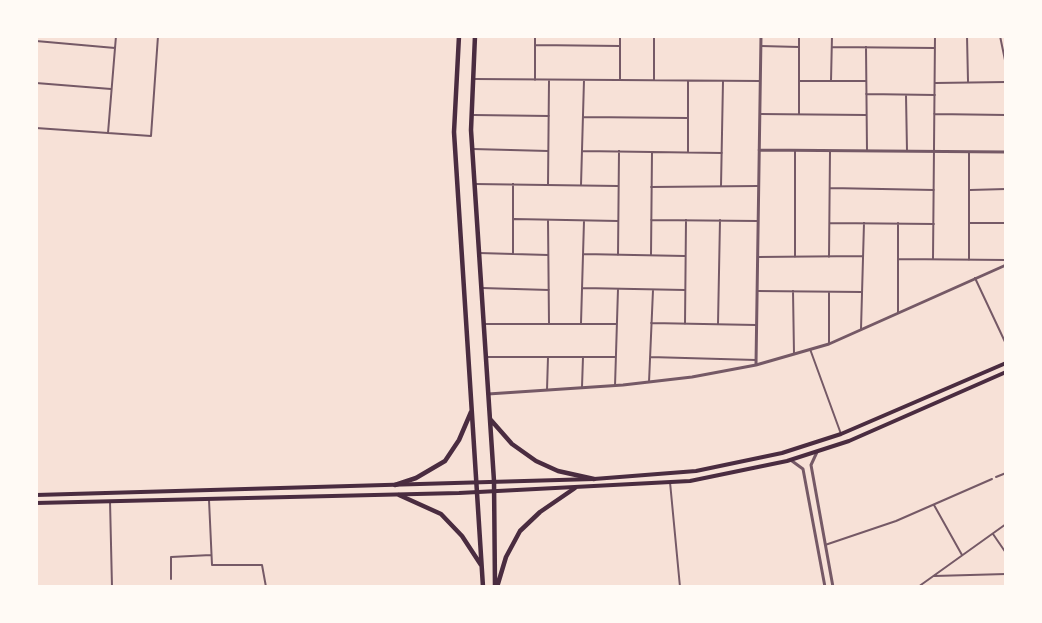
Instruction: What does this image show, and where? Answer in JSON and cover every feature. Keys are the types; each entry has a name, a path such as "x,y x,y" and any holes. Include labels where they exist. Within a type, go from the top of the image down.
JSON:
{"highway":[{"path":"459,36 454,132 483,587"},
{"path":"475,36 471,115 472,149 494,481 496,587"},
{"path":"395,485 416,478 445,461 459,440 472,410"},
{"path":"488,411 495,427 528,457 558,471 594,479"},
{"path":"496,587 506,557 520,531 540,512 575,488"},
{"path":"399,495 428,507 451,523 472,548 483,568"}],"main road":[{"path":"36,495 594,479 696,471 782,453 841,434 1006,363"},
{"path":"36,503 477,493 700,479 817,452 878,430 1006,372"},
{"path":"223,490 228,495 224,499"}],"street":[{"path":"108,134 116,36"},
{"path":"36,128 151,136 158,36"},
{"path":"535,36 535,80"},
{"path":"620,36 620,80"},
{"path":"654,36 654,80"},
{"path":"756,362 761,36"},
{"path":"798,115 799,36"},
{"path":"831,81 832,36"},
{"path":"933,259 935,36"},
{"path":"968,36 968,82"},
{"path":"1000,36 1006,65"},
{"path":"36,41 115,48"},
{"path":"535,45 620,46"},
{"path":"761,46 799,47"},
{"path":"832,47 935,48"},
{"path":"866,47 867,151"},
{"path":"473,80 760,81"},
{"path":"548,185 549,80"},
{"path":"581,185 584,80"},
{"path":"688,81 688,152"},
{"path":"721,186 723,81"},
{"path":"799,81 866,81"},
{"path":"935,82 1006,82"},
{"path":"36,83 111,89"},
{"path":"866,94 935,95"},
{"path":"906,95 907,152"},
{"path":"760,114 866,115"},
{"path":"934,114 1006,115"},
{"path":"471,115 549,116"},
{"path":"583,117 688,118"},
{"path":"472,149 548,151"},
{"path":"759,150 1006,152"},
{"path":"582,151 722,153"},
{"path":"618,255 619,151"},
{"path":"795,151 795,257"},
{"path":"829,257 830,151"},
{"path":"651,255 652,152"},
{"path":"969,152 969,260"},
{"path":"475,184 618,186"},
{"path":"513,184 513,254"},
{"path":"651,187 758,186"},
{"path":"830,188 934,189"},
{"path":"969,190 1006,189"},
{"path":"513,219 618,221"},
{"path":"548,220 549,324"},
{"path":"651,220 758,221"},
{"path":"685,324 686,220"},
{"path":"718,324 720,220"},
{"path":"581,324 584,221"},
{"path":"830,223 934,224"},
{"path":"861,329 864,223"},
{"path":"969,223 1006,223"},
{"path":"898,224 898,313"},
{"path":"478,252 548,255"},
{"path":"583,254 685,256"},
{"path":"757,257 863,256"},
{"path":"898,258 1006,263"},
{"path":"488,394 648,382 794,354 829,344 1006,263"},
{"path":"975,278 1006,344"},
{"path":"481,288 549,290"},
{"path":"582,288 685,290"},
{"path":"615,386 618,290"},
{"path":"648,382 653,290"},
{"path":"757,291 862,292"},
{"path":"793,291 794,354"},
{"path":"829,292 829,344"},
{"path":"651,323 756,325"},
{"path":"483,324 616,324"},
{"path":"810,349 841,434"},
{"path":"485,357 616,357"},
{"path":"547,390 548,357"},
{"path":"582,388 583,357"},
{"path":"650,357 756,362"},
{"path":"817,452 812,460 812,470 833,587"},
{"path":"787,460 798,463 803,471 825,587"},
{"path":"803,471 806,467 812,470"},
{"path":"825,545 896,521 1006,473"},
{"path":"670,482 680,587"},
{"path":"209,499 211,555 214,566 262,566 266,587"},
{"path":"110,501 112,587 170,587"},
{"path":"934,505 962,555"},
{"path":"918,587 1006,524"},
{"path":"993,534 1006,553"},
{"path":"171,579 171,556 211,555"},
{"path":"933,576 1006,572"}]}
